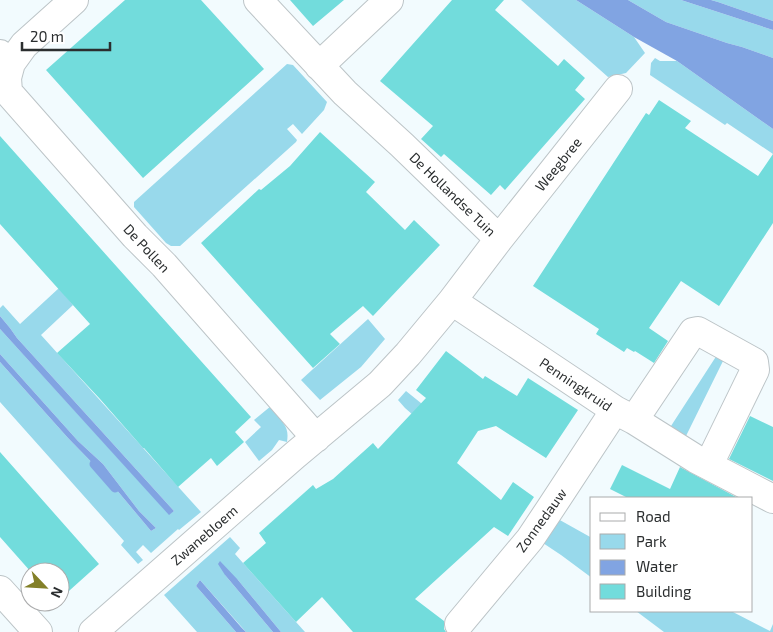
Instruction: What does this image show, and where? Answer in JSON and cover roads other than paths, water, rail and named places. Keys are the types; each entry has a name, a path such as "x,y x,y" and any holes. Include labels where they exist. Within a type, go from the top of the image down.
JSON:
{"street":[{"path":"6,59 74,0"},
{"name":"De Hollandse Tuin","path":"258,0 345,94 402,145 499,239 452,301 408,354 380,384 316,438"},
{"path":"319,66 389,0"},
{"name":"De Pollen","path":"6,59 8,92 316,438"},
{"name":"Weegbree","path":"499,239 618,89"},
{"name":"Penningkruid","path":"452,301 625,415 704,463 773,499"},
{"name":"Zonnedauw","path":"459,624 530,538 625,415 693,332 698,331 754,362 755,370 713,456 704,463"},
{"name":"Zwanebloem","path":"93,632 316,438"},
{"path":"0,590 38,632"}],"water":[{"path":"576,0 628,0 666,22 773,58 773,129 677,61 634,37"},
{"path":"681,0 711,0 718,2 773,21 773,30"},
{"path":"0,316 17,338 174,511 169,515 0,329"},
{"path":"0,354 78,441 103,464 139,511 156,528 151,531 105,476 0,362"},
{"path":"220,561 281,632 273,632 225,575 218,564"},
{"path":"200,580 246,632 236,632 196,586"}],"waterway":[{"path":"94,464 115,488"}]}
